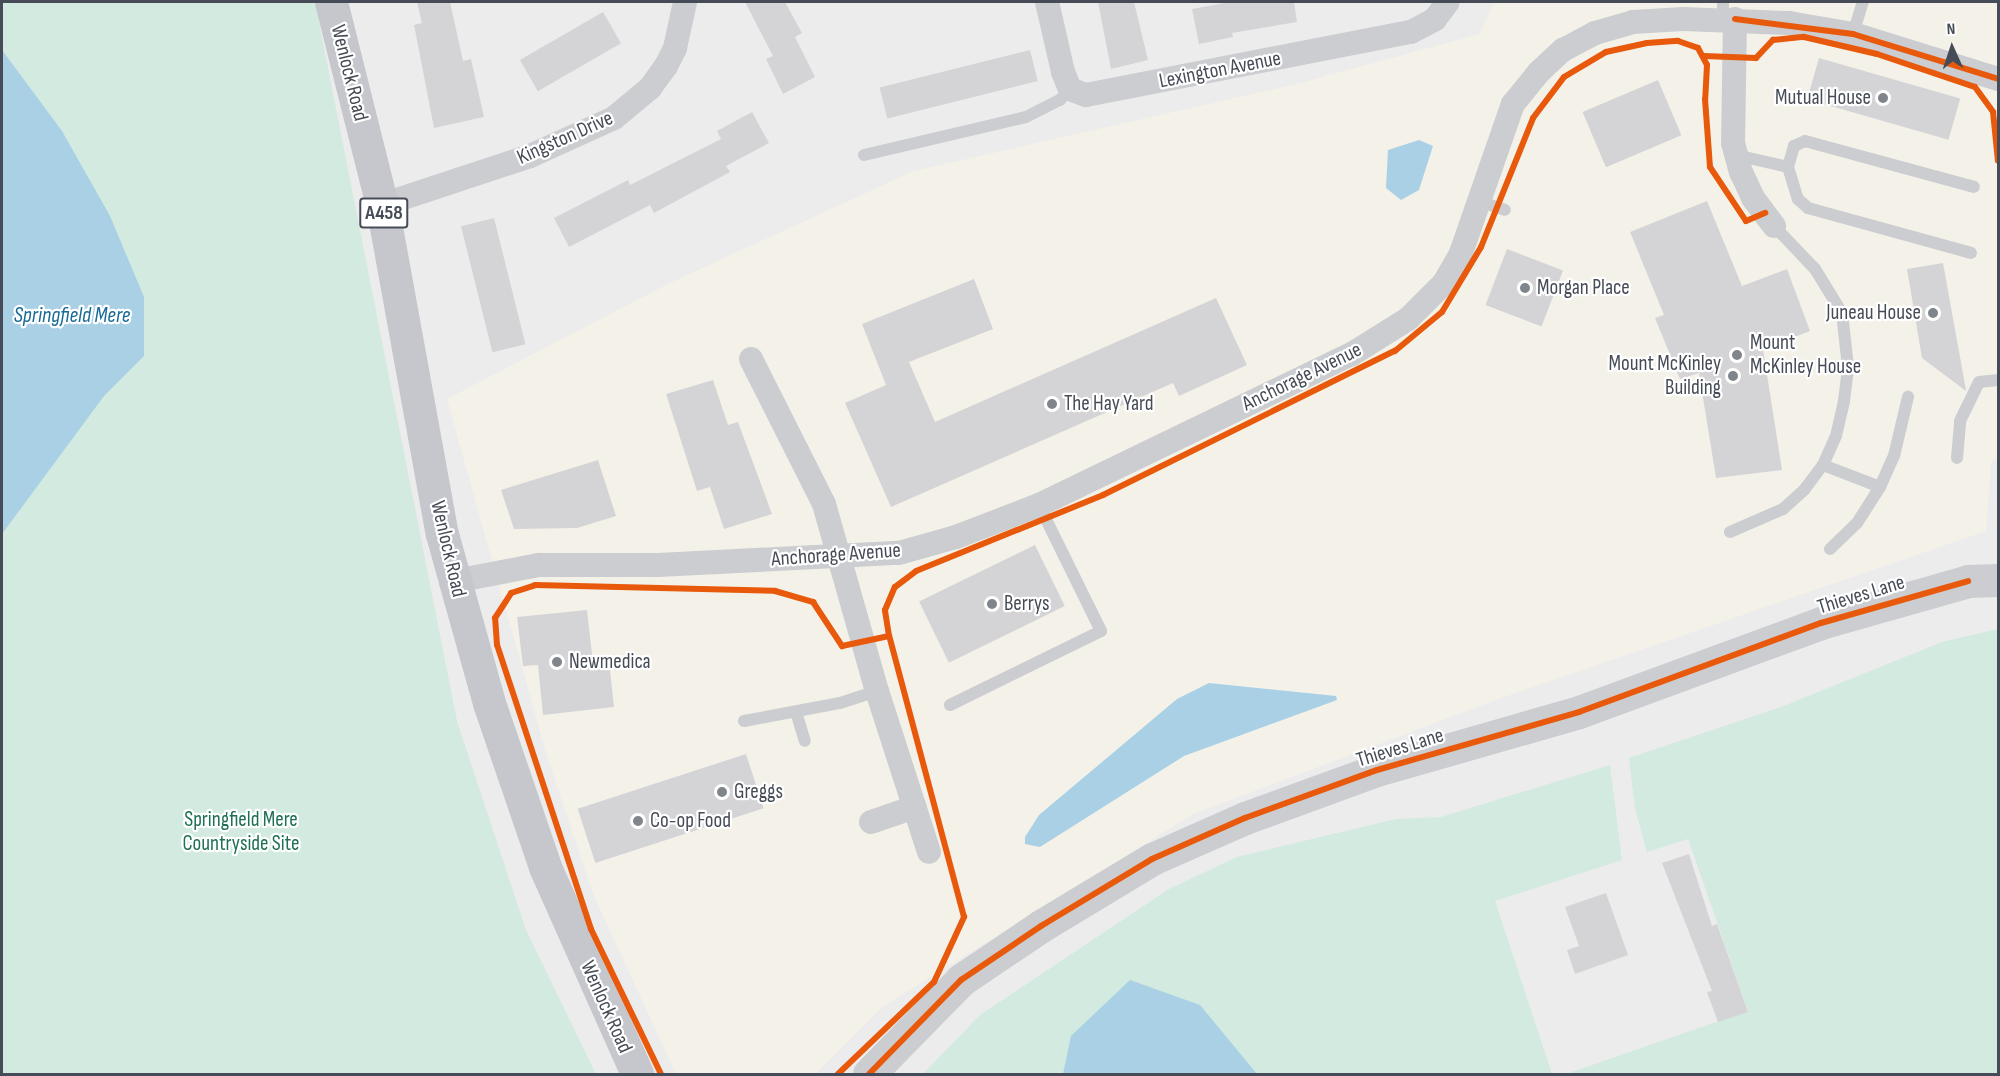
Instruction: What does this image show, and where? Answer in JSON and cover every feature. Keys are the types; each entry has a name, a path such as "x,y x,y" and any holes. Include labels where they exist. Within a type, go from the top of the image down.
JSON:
{"main road":[{"name":"Wenlock Road","path":"331,2 382,205 442,534 489,703 545,867 637,1074"},
{"path":"1983,580 1998,558"},
{"name":"Thieves Lane","path":"869,1074 962,980 1041,926 1162,855 1245,818 1377,770 1579,712 1821,623 1983,580"}],"street":[{"name":"Kingston Drive","path":"382,205 530,156 614,118 632,106 666,66 677,39 685,2"},
{"path":"1047,2 1070,89"},
{"name":"Lexington Avenue","path":"1070,89 1086,95 1108,93 1411,32 1435,19 1448,2"},
{"path":"1727,13 1731,108 1736,155 1753,198 1774,226"},
{"name":"Anchorage Avenue","path":"455,581 539,565 658,566 898,553 957,537 1039,505 1382,338 1415,314 1444,283 1461,253 1481,202 1513,104 1539,72 1563,50 1595,33 1633,22 1727,13 1853,34 1998,79"},
{"path":"752,359 824,504 842,557 877,691 929,852"},
{"path":"871,822 915,807"}],"lane":[{"path":"1853,34 1863,2"},
{"path":"864,155 1026,117 1060,100 1070,89"},
{"path":"1971,253 1808,208 1798,199 1788,167 1794,146 1805,141 1974,187"},
{"path":"1736,155 1788,167"},
{"path":"1481,202 1504,210"},
{"path":"1730,532 1783,509 1823,465 1836,436 1844,401 1848,368 1846,333 1834,295 1815,269 1774,226"},
{"path":"1957,458 1960,421 1979,382 1998,380"},
{"path":"1830,549 1857,523 1880,487 1894,456 1908,398"},
{"path":"1823,465 1880,487"},
{"path":"950,705 1101,631 1039,505"},
{"path":"744,721 840,704 877,691"},
{"path":"796,712 805,741"}],"shaded area":[{"path":"1494,2 1998,2 1998,459 1991,461 1986,531 1501,698 1193,814 882,1007 815,1074 676,1074 592,891 546,753 447,399 670,283 914,171 1297,84 1480,34"}],"green space":[{"name":"Springfield Mere Countryside Site","path":"2,2 315,2 457,721 526,930 596,1074 2,1074"},
{"path":"1998,629 1998,1074 1566,1074 1748,1011 1688,839 1647,852 1635,809 1629,758 1781,707 1942,642"},
{"path":"1610,765 1622,860 1495,901 1552,1074 923,1074 980,1015 1169,889 1237,857 1396,819 1441,817"}],"water":[{"name":"Springfield Mere","path":"2,50 62,131 110,216 144,297 144,356 104,396 2,534"},
{"path":"1419,140 1433,146 1419,190 1401,200 1386,188 1388,150"},
{"path":"1209,683 1336,696 1337,700 1184,756 1040,847 1025,844 1025,837 1039,815 1177,699"},
{"path":"1130,980 1200,1005 1257,1074 1063,1074 1071,1036"}],"building":[{"path":"417,2 450,2 463,61 471,59 484,117 434,128 414,25 422,23"},
{"path":"745,2 785,2 802,33 795,37 815,77 783,94 766,59 773,56"},
{"path":"1098,2 1134,2 1148,60 1111,69"},
{"path":"1230,2 1294,2 1297,22 1232,33 1233,37 1199,44 1192,9"},
{"path":"603,12 621,43 538,91 520,60"},
{"path":"1030,50 1038,81 887,119 880,87"},
{"name":"Mutual House","path":"1819,58 1960,99 1948,140 1807,99"},
{"path":"1658,80 1681,135 1606,167 1583,112"},
{"path":"752,112 769,143 726,166 730,172 654,213 650,205 569,247 554,218 628,180 630,185 721,139 717,131"},
{"name":"Mount McKinley Building","path":"1707,201 1742,286 1787,269 1810,331 1763,349 1782,470 1716,478 1699,373 1680,379 1655,318 1664,315 1630,232"},
{"path":"494,218 525,344 492,352 461,226"},
{"name":"Morgan Place","path":"1507,249 1563,271 1542,327 1485,305"},
{"name":"Juneau House","path":"1943,263 1966,391 1922,358 1907,269"},
{"path":"974,279 993,329 909,362 935,422 1216,298 1247,365 1179,396 1173,383 891,507 845,403 886,385 862,324"},
{"path":"713,380 728,425 738,422 772,514 724,529 710,487 697,491 666,394"},
{"path":"598,460 616,516 577,528 514,529 501,490"},
{"name":"Berrys","path":"1035,545 1065,606 949,663 919,602"},
{"name":"Newmedica","path":"587,610 593,663 609,661 614,707 543,715 538,665 523,666 517,617"},
{"path":"746,754 764,808 595,863 578,809"},
{"path":"1689,854 1712,926 1717,924 1748,1012 1718,1022 1707,992 1712,991 1662,863"},
{"path":"1606,893 1628,955 1575,974 1567,950 1579,946 1565,907"}],"cycle path":[{"path":"1735,19 1853,34 1998,79"},
{"path":"1704,56 1756,58 1773,40 1804,37 1877,54 1975,87 1993,112 1998,161"},
{"path":"838,1074 934,982 964,917 889,636 885,610 895,587 916,571 1103,495 1395,351 1442,312 1481,247 1533,118 1564,77 1606,52 1647,43 1678,41 1698,48 1707,65 1705,99 1710,167 1746,221 1765,213"},
{"path":"869,1074 961,980 1041,926 1152,859 1245,818 1377,770 1579,712 1821,623 1968,581"},
{"path":"661,1074 591,929 497,645 495,618 511,593 535,585 775,591 813,602 842,646 889,636"}],"place":[{"name":"Mutual House","path":"1883,98"},
{"name":"Morgan Place","path":"1525,288"},
{"name":"Juneau House","path":"1933,313"},
{"name":"Mount McKinley House","path":"1737,355"},
{"name":"Mount McKinley Building","path":"1733,376"},
{"name":"The Hay Yard","path":"1052,404"},
{"name":"Berrys","path":"992,604"},
{"name":"Newmedica","path":"557,662"},
{"name":"Greggs","path":"722,792"},
{"name":"Co-op Food","path":"638,821"}]}
